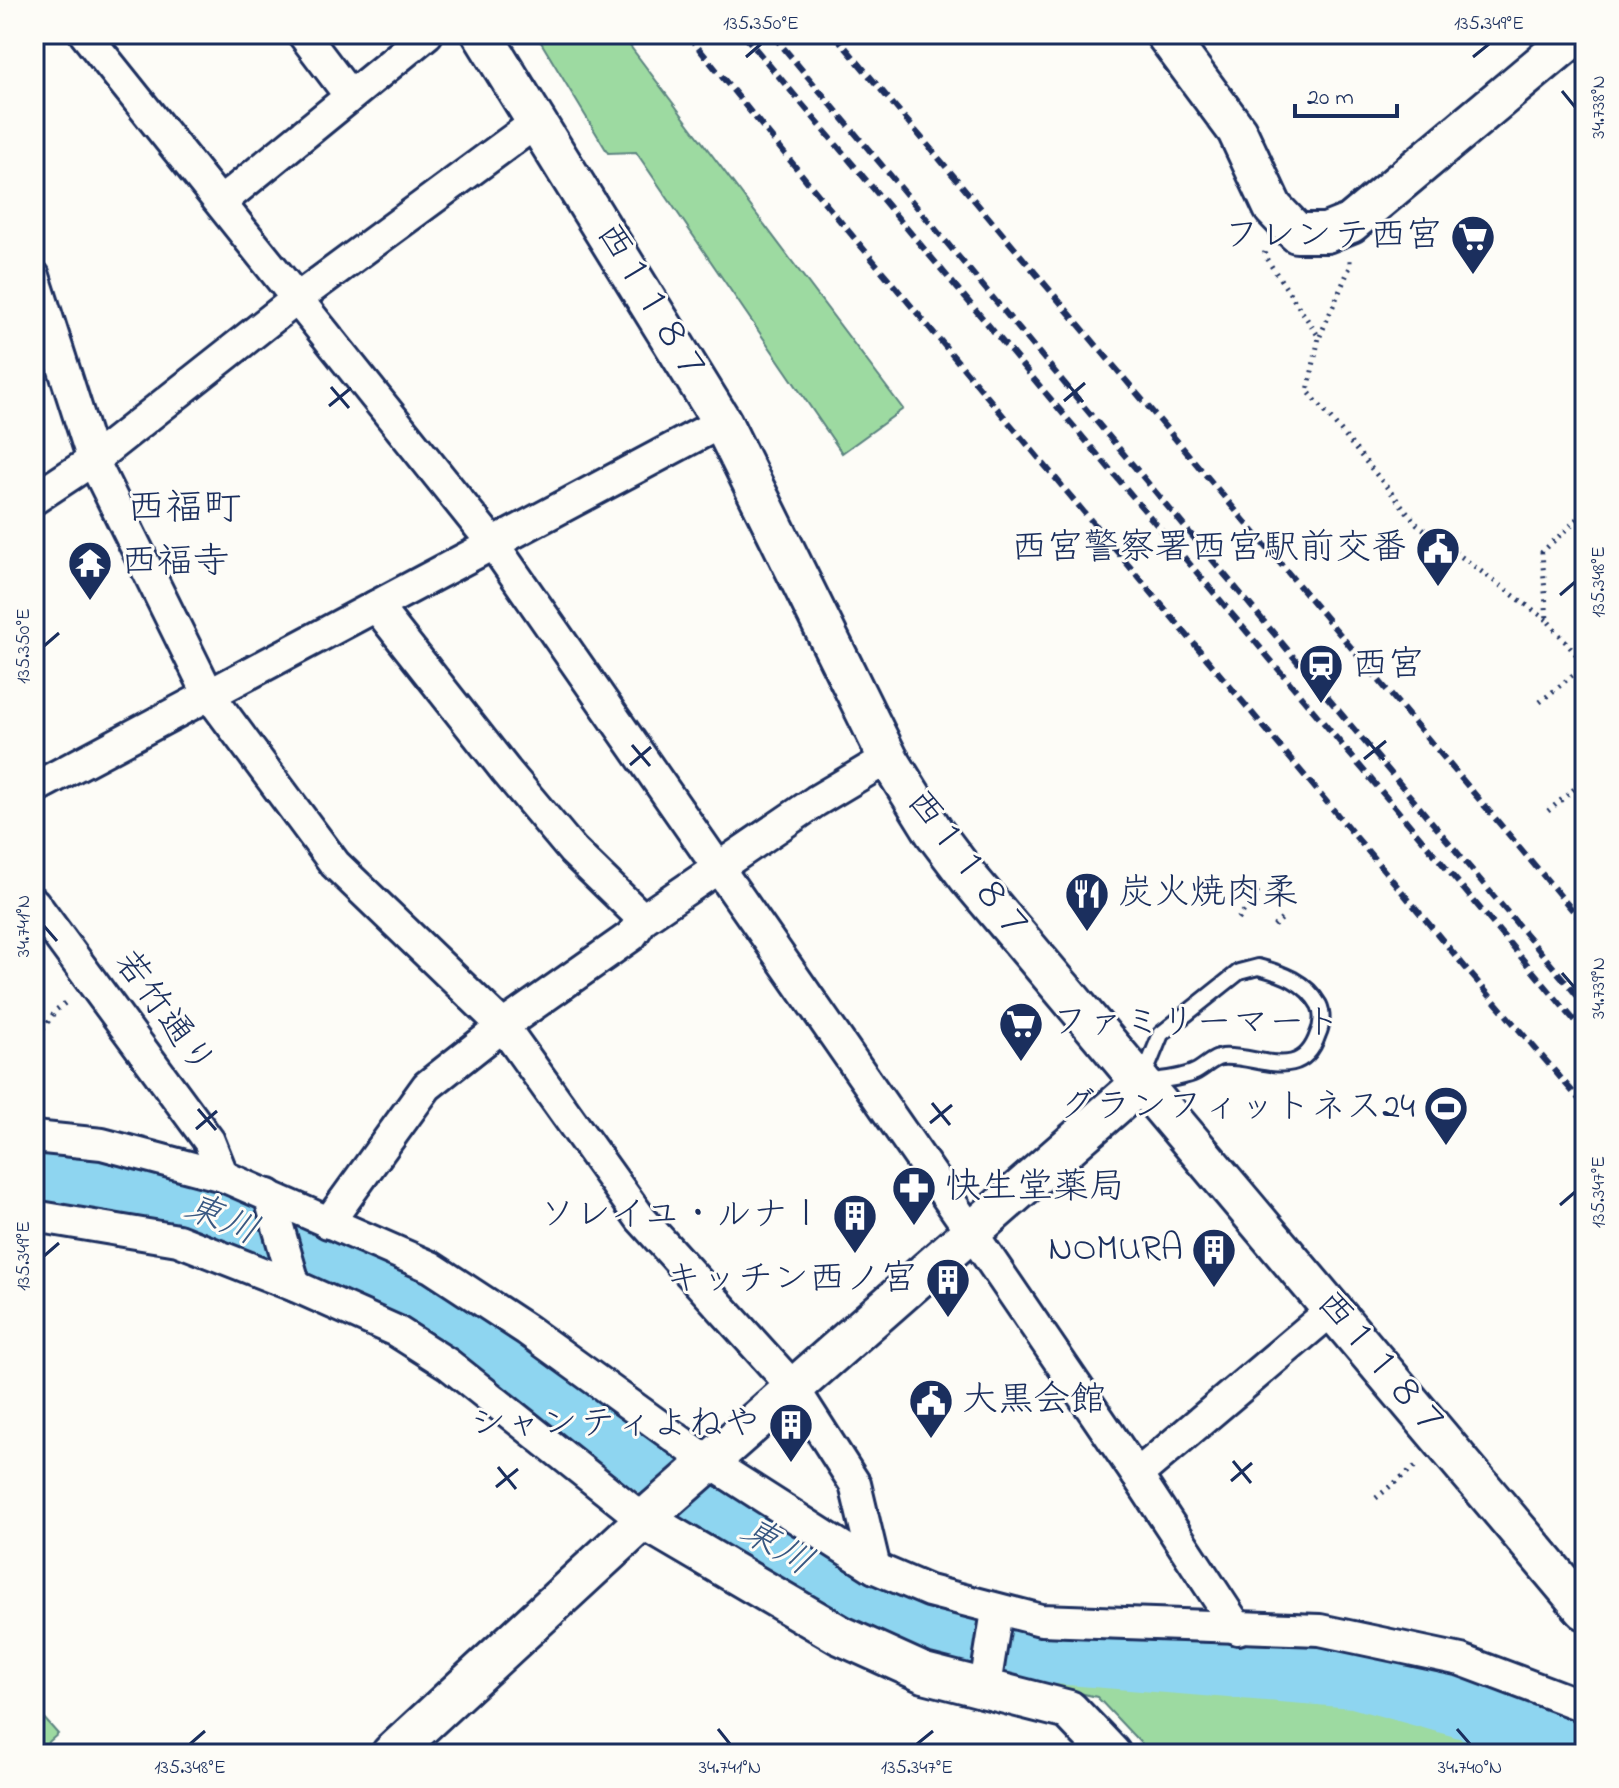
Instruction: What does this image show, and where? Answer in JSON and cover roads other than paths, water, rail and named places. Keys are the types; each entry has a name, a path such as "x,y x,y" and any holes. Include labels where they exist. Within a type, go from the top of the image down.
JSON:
{"street":[{"path":"85,34 494,545 972,1233 1238,1629"},
{"path":"303,34 350,96"},
{"path":"221,202 427,34"},
{"name":"西１１８７","path":"482,34 722,422 888,758 949,852 1585,1610"},
{"path":"1165,34 1237,131 1273,208 1297,233 1326,233 1351,223 1577,34"},
{"path":"34,499 93,460 298,298 538,121"},
{"path":"34,276 93,460 208,693 335,864 503,1026 641,1219 793,1387 855,1484 875,1568"},
{"path":"34,788 722,422"},
{"path":"376,606 573,851 643,919"},
{"path":"328,1223 427,1086 503,1026 631,936 643,919 816,801 888,758"},
{"name":"若竹通り","path":"34,903 209,1141 223,1176"},
{"path":"391,1754 651,1514 1141,1083"},
{"path":"34,1137 102,1144 223,1176 271,1202 431,1267 527,1330 705,1466 875,1568 929,1591 997,1615 1041,1620 1320,1630 1447,1657 1585,1704"},
{"path":"271,1202 292,1276"},
{"path":"34,1216 178,1240 292,1276 396,1331 448,1364 651,1514 840,1635 924,1673 986,1679 1069,1710 1111,1754"},
{"path":"1137,1475 1333,1309"},
{"path":"986,1679 997,1615"}],"lane":[{"path":"1258,967 1280,972 1305,988 1321,1007 1321,1026 1315,1045 1296,1061 1280,1065 1219,1057 1194,1072 1141,1083 1161,1034 1239,972 1258,967"}],"waterway":[{"name":"東川","path":"34,1177 156,1193 343,1268 448,1316 753,1537 910,1623 1032,1651 1355,1677 1585,1741"}],"railway":[{"path":"687,34 1470,973 1585,1106"},
{"path":"743,34 1585,1033"},
{"path":"772,34 1585,1005"},
{"path":"834,34 1585,925"}],"place":[{"name":"フレンテ西宮","path":"1473,276"},
{"name":"西宮警察署西宮駅前交番","path":"1438,588"},
{"name":"西福寺","path":"90,602"},
{"name":"西宮","path":"1321,705"},
{"name":"炭火焼肉柔","path":"1087,933"},
{"name":"ファミリーマート","path":"1021,1063"},
{"name":"グランフィットネス24","path":"1446,1147"},
{"name":"快生堂薬局","path":"914,1227"},
{"name":"ソレイユ・ルナⅠ","path":"855,1255"},
{"name":"NOMURA","path":"1214,1289"},
{"name":"キッチン西ノ宮","path":"948,1319"},
{"name":"大黒会館","path":"931,1440"},
{"name":"シャンティよねや","path":"791,1464"}],"district":[{"name":"西福町","path":"184,510"}]}
